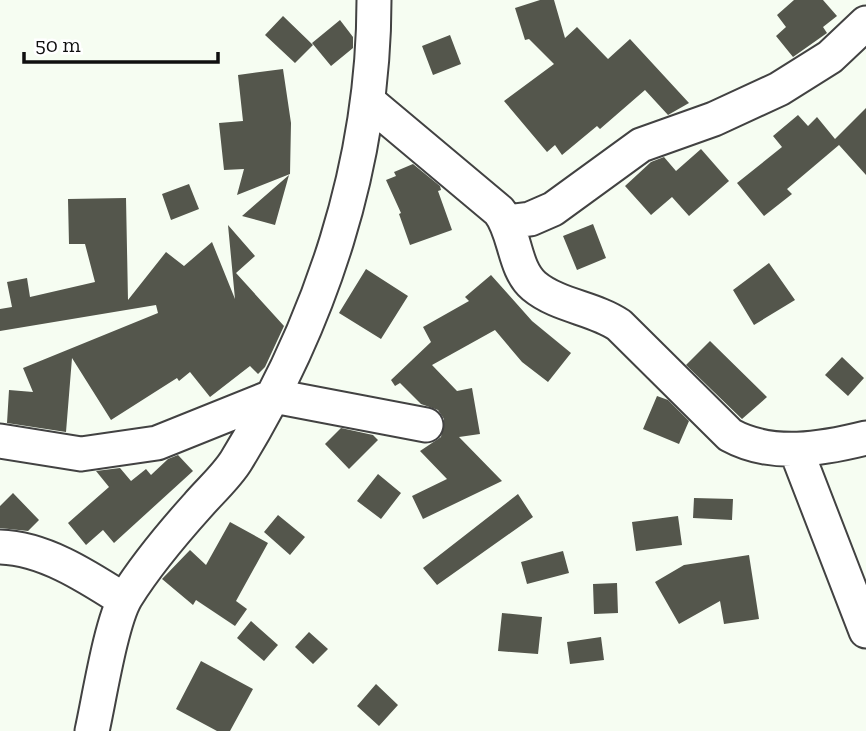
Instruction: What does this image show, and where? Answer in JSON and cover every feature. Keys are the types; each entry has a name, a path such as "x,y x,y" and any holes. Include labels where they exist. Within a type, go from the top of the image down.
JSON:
{"street":[{"path":"92,731 124,600 174,532 233,465 293,359 338,238 369,102 374,59 374,0"},
{"path":"508,222 530,219 553,209 641,145 714,118 779,89 830,57 866,23"},
{"path":"369,102 453,170 508,222 523,270 533,285 619,325 730,435 746,444 796,450 829,447 866,438"},
{"path":"0,441 81,454 157,443 274,396 426,425"},
{"path":"796,450 866,631"},
{"path":"0,547 13,548 81,573 124,600"}],"building":[{"path":"540,0 554,0 565,38 577,27 608,59 630,39 689,103 668,115 645,90 600,129 597,126 562,155 555,145 547,152 504,101 554,64 529,39 525,40 515,8"},
{"path":"794,0 823,0 837,16 823,27 827,33 793,57 776,36 786,27 777,15"},
{"path":"283,16 313,45 295,63 265,35"},
{"path":"340,20 353,37 353,48 331,66 312,43"},
{"path":"450,35 461,64 433,75 422,46"},
{"path":"283,69 291,123 290,174 237,195 244,169 224,170 219,123 243,121 238,75"},
{"path":"866,108 866,175 839,145 787,189 792,194 764,216 737,183 782,147 773,136 798,115 808,126 817,117 835,139"},
{"path":"701,149 729,181 689,216 672,197 651,215 625,186 651,162 664,157 676,171"},
{"path":"413,164 440,186 441,190 438,191 452,230 410,245 399,214 401,213 386,180 396,176 394,172"},
{"path":"289,175 275,225 242,216"},
{"path":"189,184 199,209 171,220 162,194"},
{"path":"126,198 128,300 166,252 184,266 212,242 235,299 228,225 255,256 236,273 284,326 265,367 258,374 250,366 210,397 190,372 111,420 72,358 66,432 7,423 9,390 33,392 23,368 158,313 156,305 0,331 0,309 12,307 7,282 27,278 30,297 95,282 85,244 69,244 68,199"},
{"path":"593,224 606,258 577,270 563,236"},
{"path":"769,263 795,300 754,325 733,290"},
{"path":"366,269 408,296 381,339 339,313"},
{"path":"491,275 532,321 571,353 548,382 522,362 495,330 432,365 457,391 472,388 480,434 459,437 502,481 423,519 412,496 447,479 420,451 441,437 444,419 438,410 421,404 400,383 395,386 391,380 431,342 423,327 469,301 465,297"},
{"path":"710,341 767,397 742,419 686,365"},
{"path":"842,357 864,378 848,396 825,375"},
{"path":"657,396 668,400 689,421 679,444 643,429"},
{"path":"341,428 373,435 378,440 349,469 325,444"},
{"path":"178,455 193,471 114,543 103,530 86,545 68,523 109,487 96,471 120,468 131,481 146,469 151,475 168,459"},
{"path":"378,474 401,493 381,519 357,501"},
{"path":"13,493 39,520 28,531 0,528 0,506"},
{"path":"518,494 533,517 437,585 423,568"},
{"path":"694,498 733,499 732,520 693,518"},
{"path":"278,515 305,537 290,555 264,532"},
{"path":"678,516 682,545 636,551 632,522"},
{"path":"230,522 268,543 236,601 247,609 235,626 196,600 193,605 162,579 190,550 206,565"},
{"path":"563,551 569,573 527,584 521,562"},
{"path":"749,555 759,619 724,624 720,601 679,624 655,582 684,565"},
{"path":"617,583 618,613 594,614 593,584"},
{"path":"502,613 542,617 538,654 498,651"},
{"path":"251,621 278,645 264,661 237,638"},
{"path":"309,632 328,649 313,664 295,647"},
{"path":"601,637 604,660 570,664 567,642"},
{"path":"201,661 253,689 230,731 217,731 176,709"},
{"path":"376,684 398,705 379,726 357,706"}]}
